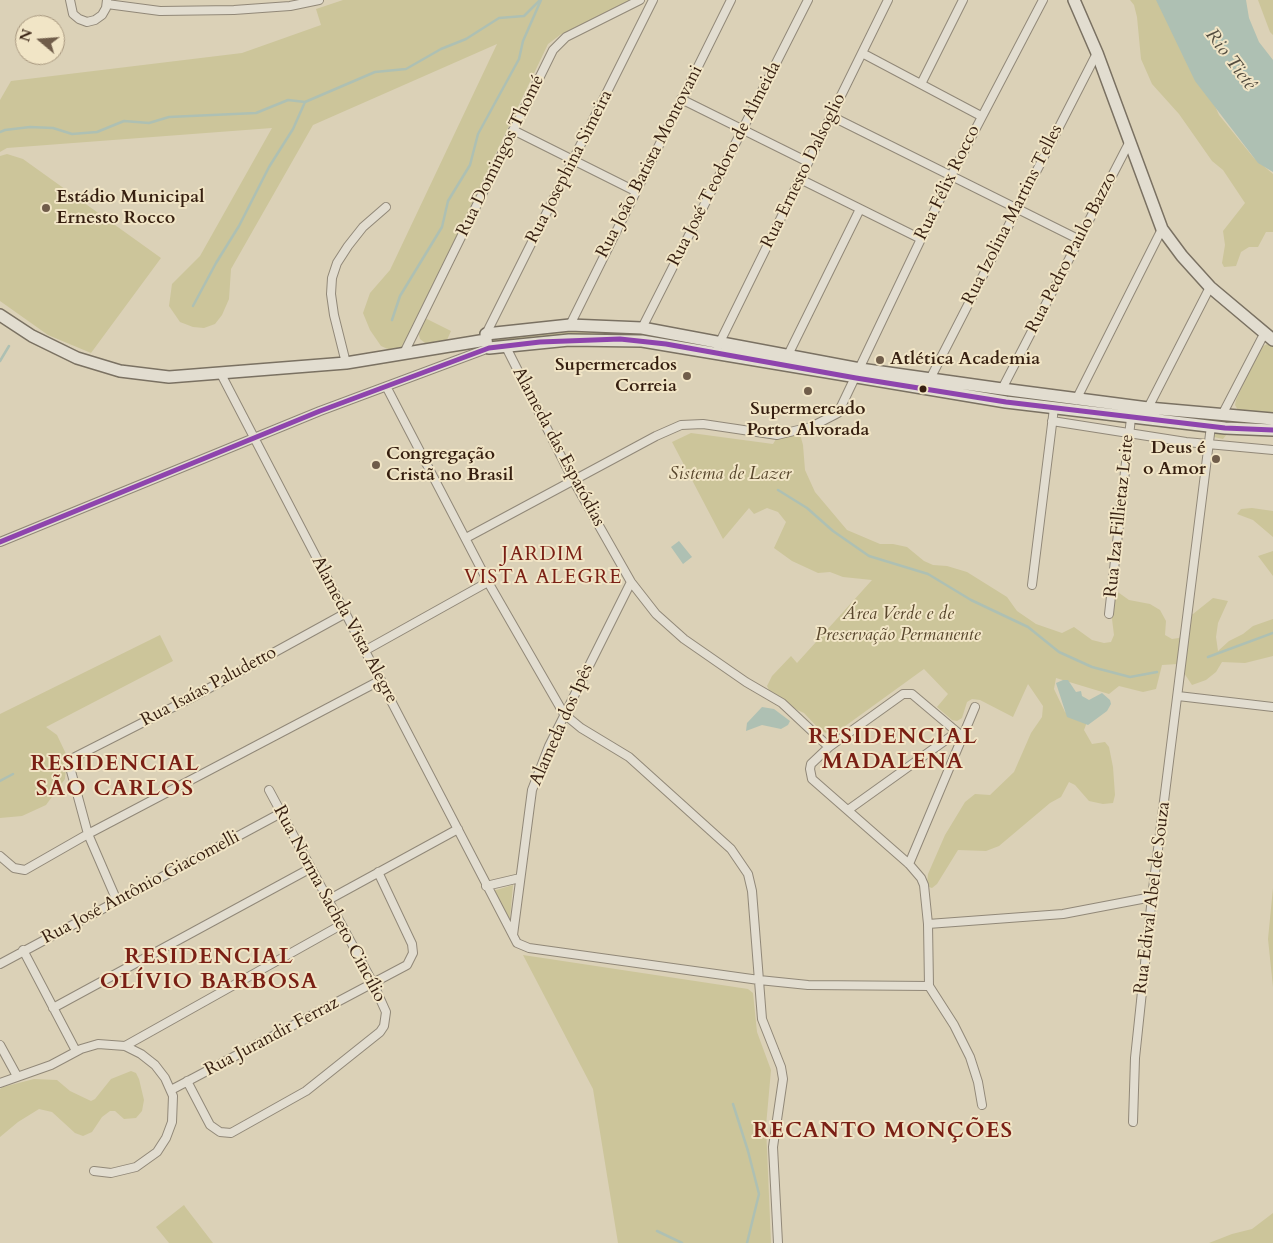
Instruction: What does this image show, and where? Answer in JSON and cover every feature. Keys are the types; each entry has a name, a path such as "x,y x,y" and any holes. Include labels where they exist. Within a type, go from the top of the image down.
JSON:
{"main road":[{"path":"1074,0 1097,53 1162,229 1182,256 1210,287 1269,337"},
{"path":"0,315 50,346 98,365 155,376 221,374 346,363 487,341 570,325 642,328 720,341 788,355 858,374 930,378 1076,400 1273,419"},
{"path":"487,341 506,347 540,342 620,340 666,344 858,374 1054,408 1131,418 1273,430"}],"street":[{"path":"70,0 73,14 79,20 87,22 99,18 104,12 107,2 160,11 234,10 319,0"},
{"name":"Rua Domingos Thomé","path":"404,353 549,56 559,43 640,0"},
{"name":"Rua Josephina Simeira","path":"487,341 653,0"},
{"name":"Rua João Batista Montovani","path":"570,325 635,191 732,0"},
{"name":"Rua José Teodoro de Almeida","path":"642,328 808,0"},
{"name":"Rua Ernesto Dalsoglio","path":"716,353 720,341 888,0"},
{"path":"921,84 963,0"},
{"name":"Rua Félix Rocco","path":"466,538 656,436 681,426 703,424 777,434 811,427 838,413 951,176 1043,0"},
{"path":"862,53 981,116"},
{"name":"Rua Izolina Martins Telles","path":"930,378 1097,53"},
{"path":"681,99 808,162"},
{"path":"831,116 1078,239"},
{"path":"513,130 635,191"},
{"name":"Rua Pedro Paulo Bazzo","path":"1002,389 1078,239 1130,143"},
{"path":"800,179 920,239"},
{"path":"346,363 334,314 331,294 332,278 337,263 348,246 363,227 386,207"},
{"path":"788,355 860,208"},
{"path":"1076,400 1162,229"},
{"path":"1148,408 1210,287"},
{"path":"1222,415 1269,337"},
{"path":"0,542 320,411 387,388 487,341"},
{"name":"Alameda das Espatódias","path":"506,347 573,480 631,582 656,614 668,626 746,682 782,703 829,746"},
{"name":"Alameda Vista Alegre","path":"221,374 253,439 366,650 513,936"},
{"path":"387,388 488,582 564,714 581,728 629,757 731,849 748,874 752,890 762,1019 781,1067 783,1079 773,1147 778,1243"},
{"path":"1032,585 1054,408"},
{"name":"Rua Iza Fillietaz Leite","path":"1109,614 1131,418"},
{"path":"1052,421 1207,444 1273,450"},
{"name":"Rua Edival Abel de Souza","path":"1133,1122 1135,1058 1152,897 1181,674 1207,444 1211,426"},
{"path":"366,650 488,582"},
{"name":"Alameda dos Ipês","path":"513,936 532,790 564,714 631,582"},
{"name":"Rua Isaías Paludetto","path":"88,834 71,771 73,762 79,754 193,697 346,613"},
{"path":"0,856 14,868 20,871 24,870 88,834 381,680"},
{"path":"960,734 912,694 903,694 896,697 829,746 811,764 810,769 812,779 909,864 924,885 928,924 929,986 954,1025 970,1057 978,1082 982,1105"},
{"path":"1178,696 1273,707"},
{"path":"909,864 960,734 974,707"},
{"path":"848,810 960,734"},
{"name":"Rua Norma Sacheto Cincílio","path":"187,1082 210,1125 220,1132 231,1133 306,1091 380,1032 386,1019 386,1012 372,983 269,790"},
{"name":"Rua José Antônio Giacomelli","path":"0,964 281,813"},
{"path":"328,900 458,828"},
{"path":"88,834 117,901"},
{"path":"53,1008 311,868"},
{"name":"Rua Jurandir Ferraz","path":"171,1090 407,965 413,953 412,944 378,872"},
{"path":"486,886 520,878"},
{"path":"928,924 1054,915 1152,897"},
{"path":"125,1046 341,925"},
{"path":"513,936 517,943 529,948 759,980 808,984 929,986"},
{"path":"23,950 76,1051"},
{"path":"0,1083 52,1065 76,1051 98,1044 125,1046 141,1054 155,1065 171,1090 174,1105 172,1122 166,1138 156,1152 143,1163 128,1170 111,1173 94,1171"},
{"path":"0,1045 17,1076"}],"green space":[{"path":"343,0 630,0 560,35 548,44 402,350 392,351 381,346 370,330 363,313 370,293 390,270 497,44 313,125 231,269 229,299 222,315 215,324 204,328 193,327 180,322 169,306 172,284 200,256 272,128 7,148 0,152 0,100 11,81 242,53 321,25 316,9"},
{"path":"1130,0 1157,0 1201,75 1219,115 1253,157 1273,174 1273,232 1266,232 1258,247 1249,247 1241,252 1236,266 1224,267 1222,263 1225,245 1223,231 1245,203 1223,170 1212,161 1179,114 1152,84 1141,59 1137,17 1134,5"},
{"path":"1258,0 1273,0 1273,35 1270,32"},
{"name":"Estádio Municipal Ernesto Rocco","path":"7,154 23,159 161,258 91,353 48,335 0,301 0,156"},
{"path":"425,318 451,331 447,340 425,343 420,339 418,331"},
{"path":"588,330 662,335 707,346 616,335 497,343 494,339"},
{"path":"1267,344 1273,345 1273,414 1239,412 1235,405 1236,400 1260,348"},
{"path":"789,427 800,434 805,470 815,492 847,530 880,544 907,547 924,561 933,565 947,566 967,572 1007,597 1017,611 1036,624 1062,633 1074,627 1092,640 1104,643 1111,642 1114,635 1110,603 1115,590 1129,600 1150,604 1160,610 1166,621 1165,635 1172,639 1179,638 1184,633 1191,614 1213,598 1228,601 1218,623 1216,637 1218,651 1229,641 1253,626 1273,619 1273,656 1245,663 1222,662 1216,672 1206,680 1192,685 1178,664 1162,665 1156,689 1143,692 1119,686 1109,694 1056,678 1054,689 1065,712 1087,722 1084,730 1092,744 1105,742 1109,747 1115,795 1113,803 1103,804 1089,801 1075,785 1069,782 1061,797 1050,803 999,846 986,851 958,850 937,884 932,888 929,887 927,884 928,874 945,835 965,802 975,794 990,795 1014,772 1031,733 1042,717 1043,706 1028,684 1013,717 980,700 972,699 967,702 962,718 957,721 952,720 937,707 948,694 924,669 835,733 828,734 820,730 804,713 791,707 770,692 767,686 772,676 791,656 797,663 872,580 843,577 830,572 818,573 792,561 774,548 786,522 778,512 767,508 754,514 749,508 723,539 672,442 691,433 773,444 779,434"},
{"path":"1215,432 1273,435 1273,437 1227,434 1223,439 1214,437"},
{"path":"1252,508 1273,511 1273,537 1253,520 1237,514 1241,509"},
{"path":"1273,551 1273,576 1258,556"},
{"path":"160,635 173,661 46,727 57,735 67,756 65,779 46,805 22,816 0,818 0,714"},
{"path":"513,885 510,918 509,918 493,891"},
{"path":"1273,888 1273,987 1268,939"},
{"path":"523,955 748,989 753,993 757,1032 771,1070 766,1126 771,1243 618,1243 593,1089"},
{"path":"131,1071 136,1073 139,1079 144,1100 142,1111 136,1118 124,1119 115,1111 110,1111 102,1117 92,1132 83,1136 75,1133 52,1112 39,1109 18,1122 0,1137 0,1089 3,1087 34,1079 57,1080 70,1091 91,1101 95,1099 111,1079"},
{"path":"184,1205 213,1243 169,1243 156,1227"},
{"path":"1273,1213 1273,1243 1209,1243 1252,1229"}],"water":[{"name":"Rio Tietê","path":"1156,0 1246,0 1249,18 1259,42 1273,60 1273,172 1258,163 1195,81"},
{"path":"679,541 692,557 683,564 671,547"},
{"path":"1068,680 1076,692 1081,691 1082,696 1089,700 1102,693 1110,700 1111,704 1107,711 1088,725 1067,717 1056,683"},
{"path":"762,707 774,709 790,721 788,725 781,729 762,725 746,731 747,723"}],"waterway":[{"path":"0,132 30,127 53,128 72,134 97,132 124,121 149,123 169,117 256,113 288,100 305,102 375,72 406,69 441,49 466,39 499,18 524,16 540,0"},
{"path":"392,320 400,296 442,227 448,201 470,165 478,134 519,59 523,41 541,0"},
{"path":"193,306 239,226 269,167 293,129 305,102"},
{"path":"0,361 9,346"},
{"path":"778,490 807,508 833,531 869,556 928,574 971,600 1028,627 1059,652 1092,667 1130,677 1157,672"},
{"path":"1208,657 1273,633"},
{"path":"0,781 13,774"},
{"path":"733,1104 759,1194 747,1243"},
{"path":"657,1231 682,1243"}],"transit line":[{"path":"0,542 320,411 489,348 540,342 620,339 666,344 856,378 1006,402 1225,428 1273,430"}],"place":[{"name":"Estádio Municipal Ernesto Rocco","path":"46,208"},
{"name":"Atlética Academia","path":"880,360"},
{"name":"Supermercados Correia","path":"687,376"},
{"name":"Supermercado Porto Alvorada","path":"808,391"},
{"name":"Deus é o Amor","path":"1216,459"},
{"name":"Congregação Cristã no Brasil","path":"376,465"}],"district":[{"name":"JARDIM VISTA ALEGRE","path":"543,566"},
{"name":"RESIDENCIAL MADALENA","path":"893,750"},
{"name":"RESIDENCIAL SÃO CARLOS","path":"115,778"},
{"name":"RESIDENCIAL OLÍVIO BARBOSA","path":"209,970"},
{"name":"RECANTO MONÇÕES","path":"883,1132"}],"park label":[{"name":"Sistema de Lazer","path":"730,475"},
{"name":"Área Verde e de Preservação Permanente","path":"898,625"}]}
